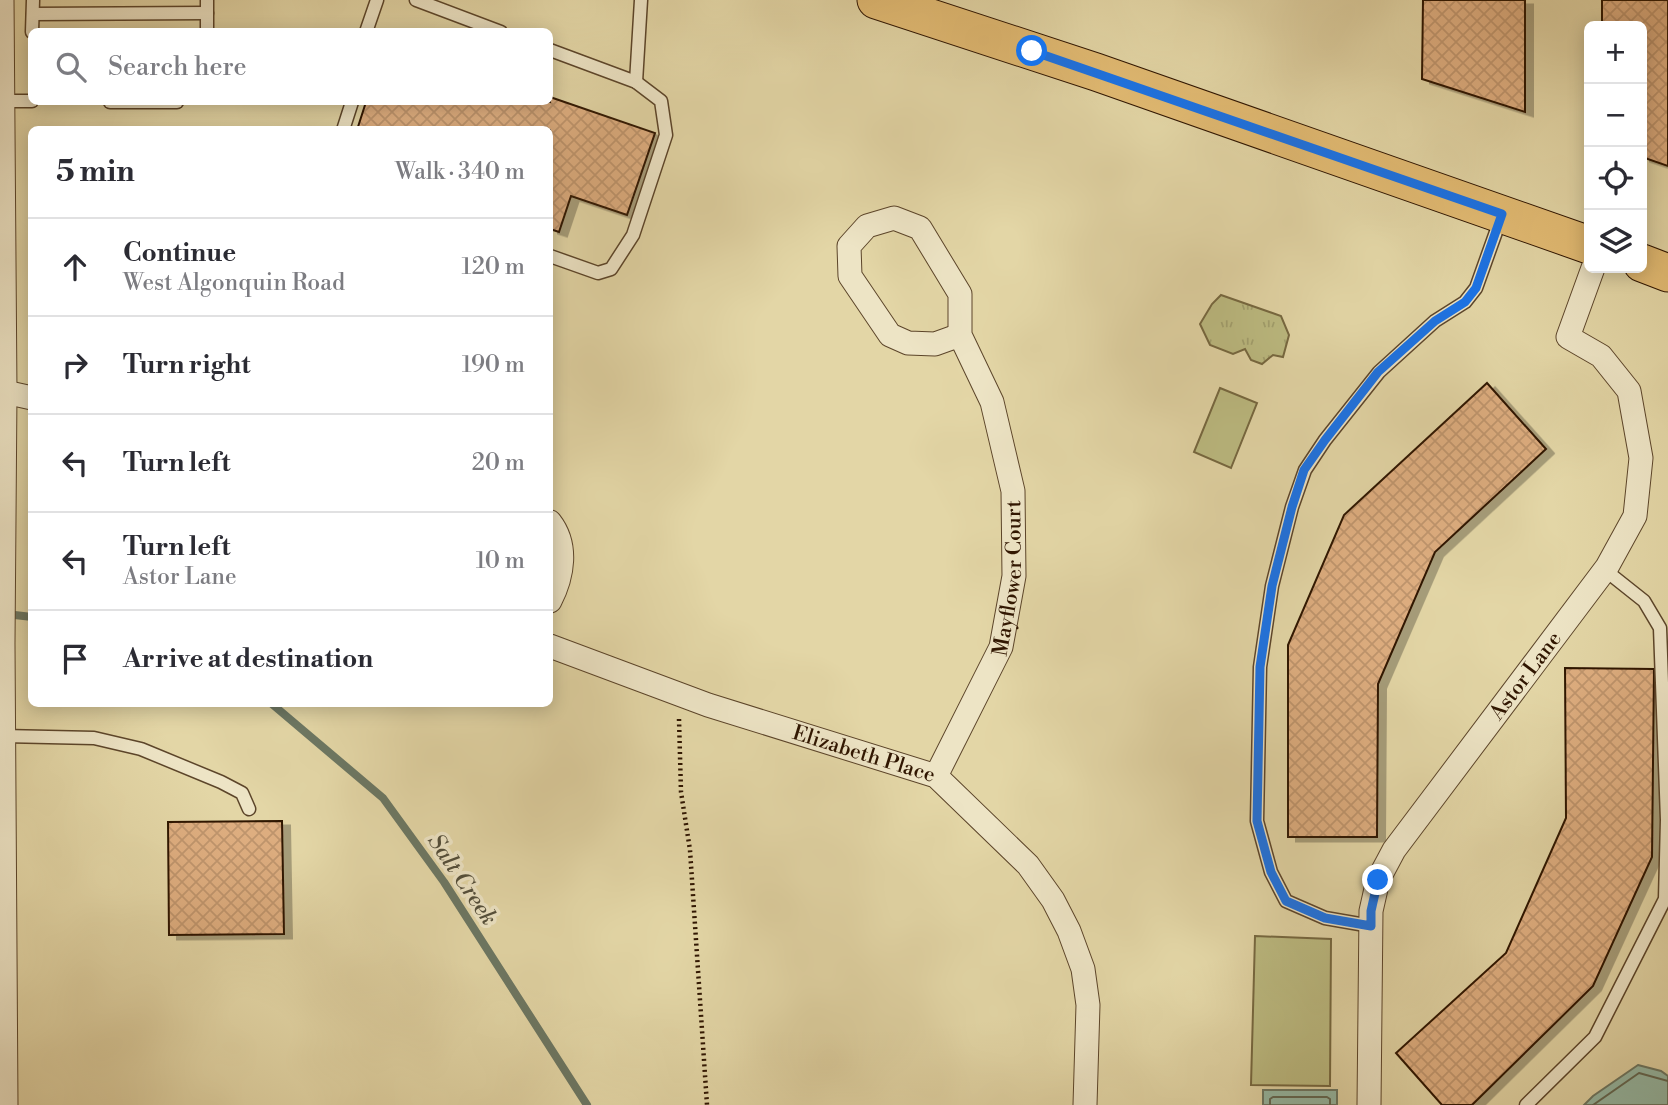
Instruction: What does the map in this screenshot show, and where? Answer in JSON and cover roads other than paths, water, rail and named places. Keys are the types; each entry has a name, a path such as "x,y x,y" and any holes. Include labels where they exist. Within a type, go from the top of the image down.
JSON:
{"main road":[{"path":"876,0 1096,72 1584,243"},
{"path":"1647,265 1668,272"}],"street":[{"path":"2,0 1,707 3,1077 6,1105"},
{"name":"Mayflower Court","path":"936,776 1001,647 1014,576 1013,491 992,402 960,335 960,294 920,228 894,218 867,226 849,246 850,276 890,335 908,343 935,344 960,335"},
{"name":"Astor Lane","path":"1369,1105 1371,911 1378,880 1394,850 1605,570 1635,516 1640,458 1629,391 1601,356 1568,337 1591,273"},
{"path":"3,392 28,397"},
{"path":"553,526 562,547 562,567 553,592"},
{"name":"Elizabeth Place","path":"553,647 678,693 936,776 1028,865 1053,900 1069,930 1083,969 1088,1005 1086,1105"}],"lane":[{"path":"32,28 33,0"},
{"path":"367,28 377,0"},
{"path":"416,0 490,28"},
{"path":"636,82 641,0"},
{"path":"33,14 207,7 207,28"},
{"path":"553,51 636,82 661,100 666,135 633,235 611,269 598,273 553,257"},
{"path":"3,102 28,100"},
{"path":"344,126 351,105"},
{"path":"1371,926 1325,918 1286,901 1271,872 1257,821 1260,667 1272,586 1304,470 1378,372 1435,321 1465,302 1476,288 1502,214"},
{"path":"1526,1105 1595,1037 1665,899 1667,820 1660,628 1644,601 1605,570"},
{"path":"3,736 94,738 141,749 242,793 249,809"}],"water":[{"path":"1638,1065 1661,1071 1668,1076 1668,1105 1584,1105 1593,1096"},
{"path":"1263,1090 1337,1090 1337,1105 1263,1105"}],"waterway":[{"name":"Salt Creek","path":"6,614 28,617"},
{"name":"Salt Creek","path":"276,707 383,798 444,882 587,1105"}]}
